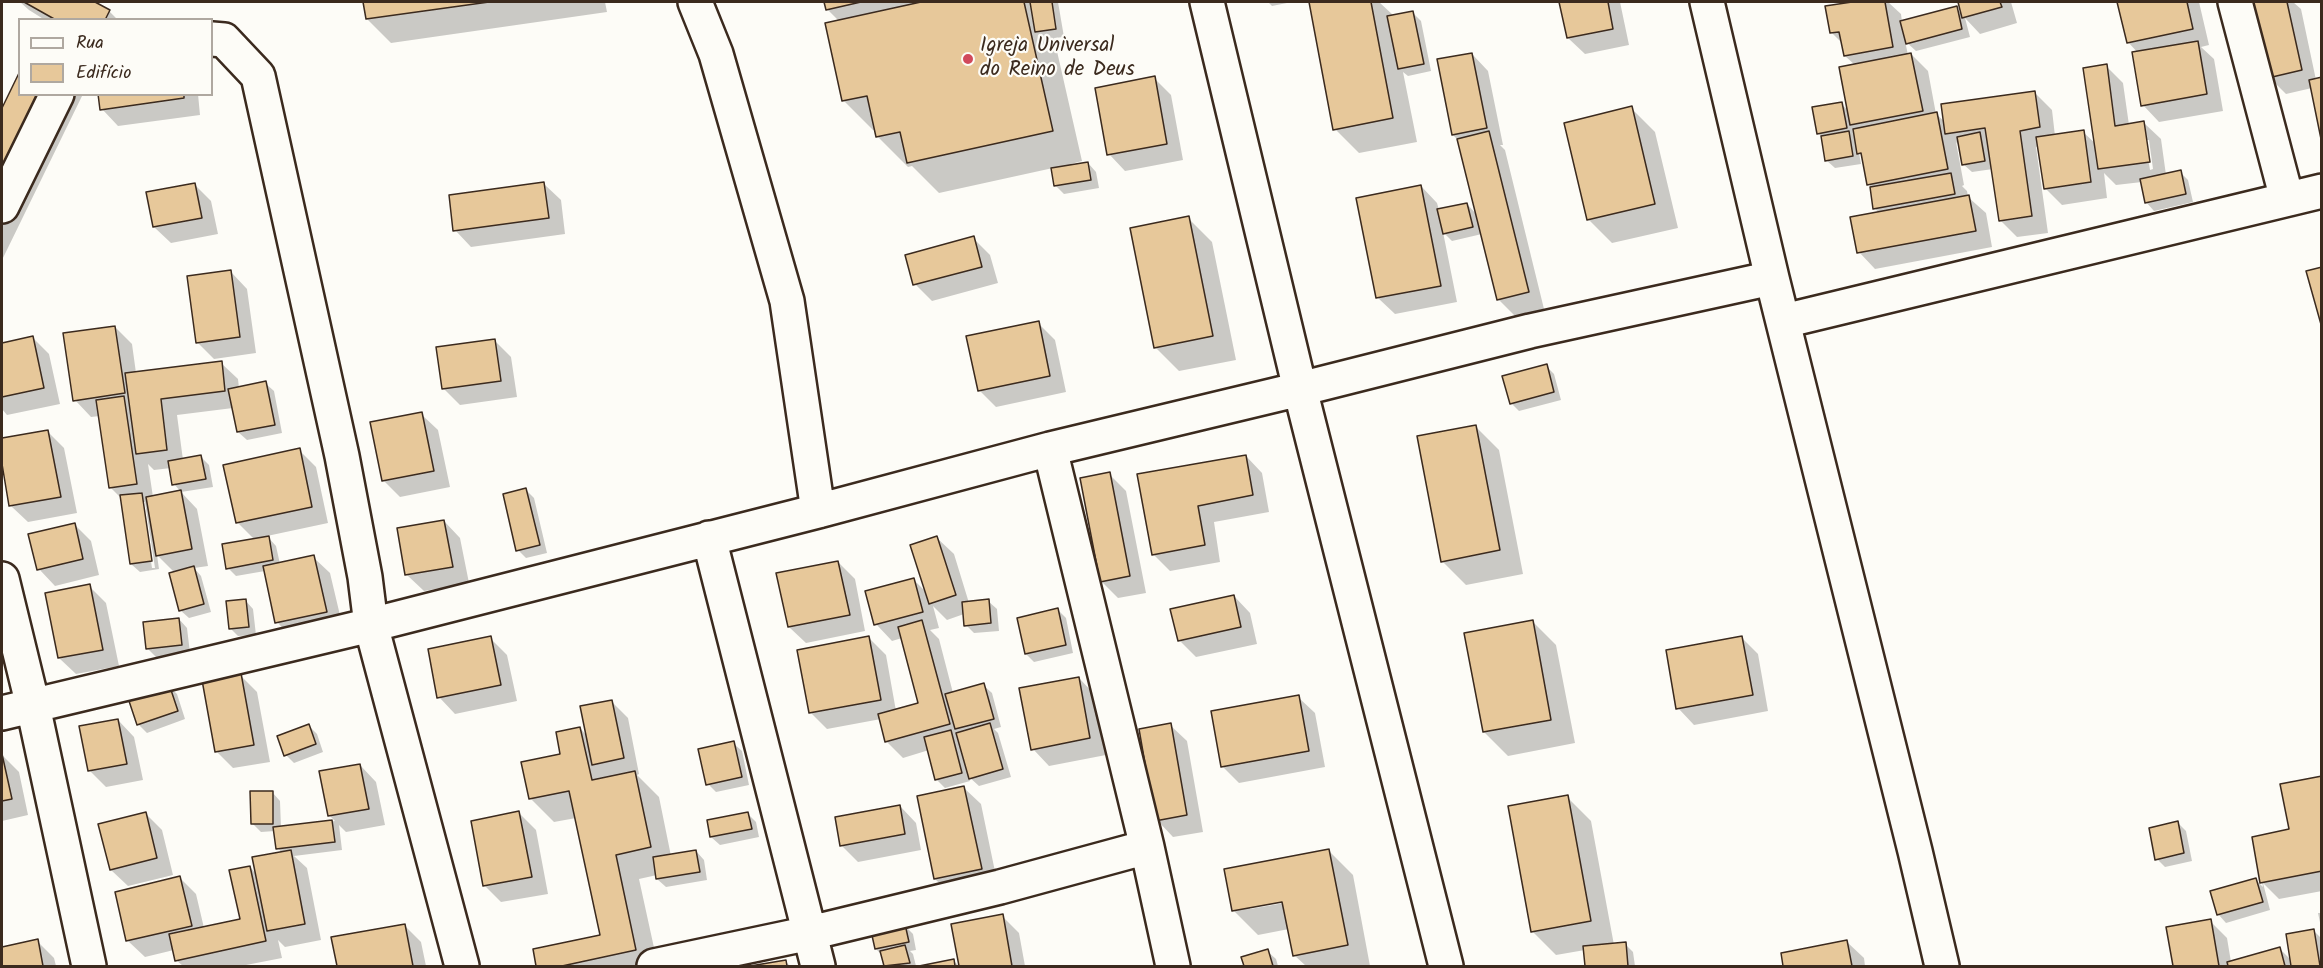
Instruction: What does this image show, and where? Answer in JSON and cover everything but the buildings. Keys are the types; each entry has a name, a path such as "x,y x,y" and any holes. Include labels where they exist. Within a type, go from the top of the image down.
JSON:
{"street":[{"path":"695,2 716,54 787,301 818,512"},
{"path":"1207,2 1300,389 1446,966"},
{"path":"1707,2 1772,278 1942,966"},
{"path":"2235,2 2287,199"},
{"path":"213,39 224,40 258,76 342,456 365,577 371,626 462,966"},
{"path":"2,206 56,96"},
{"path":"1784,321 2322,191"},
{"path":"2,713 371,626 818,512 1050,449 1530,331 1772,278"},
{"path":"1050,449 1148,847 1173,966"},
{"path":"709,538 818,966"},
{"path":"2,579 33,706 89,966"},
{"path":"654,966 810,933 1000,887 1148,847"}],"place":[{"name":"Igreja Universal do Reino de Deus","path":"968,59"}]}
